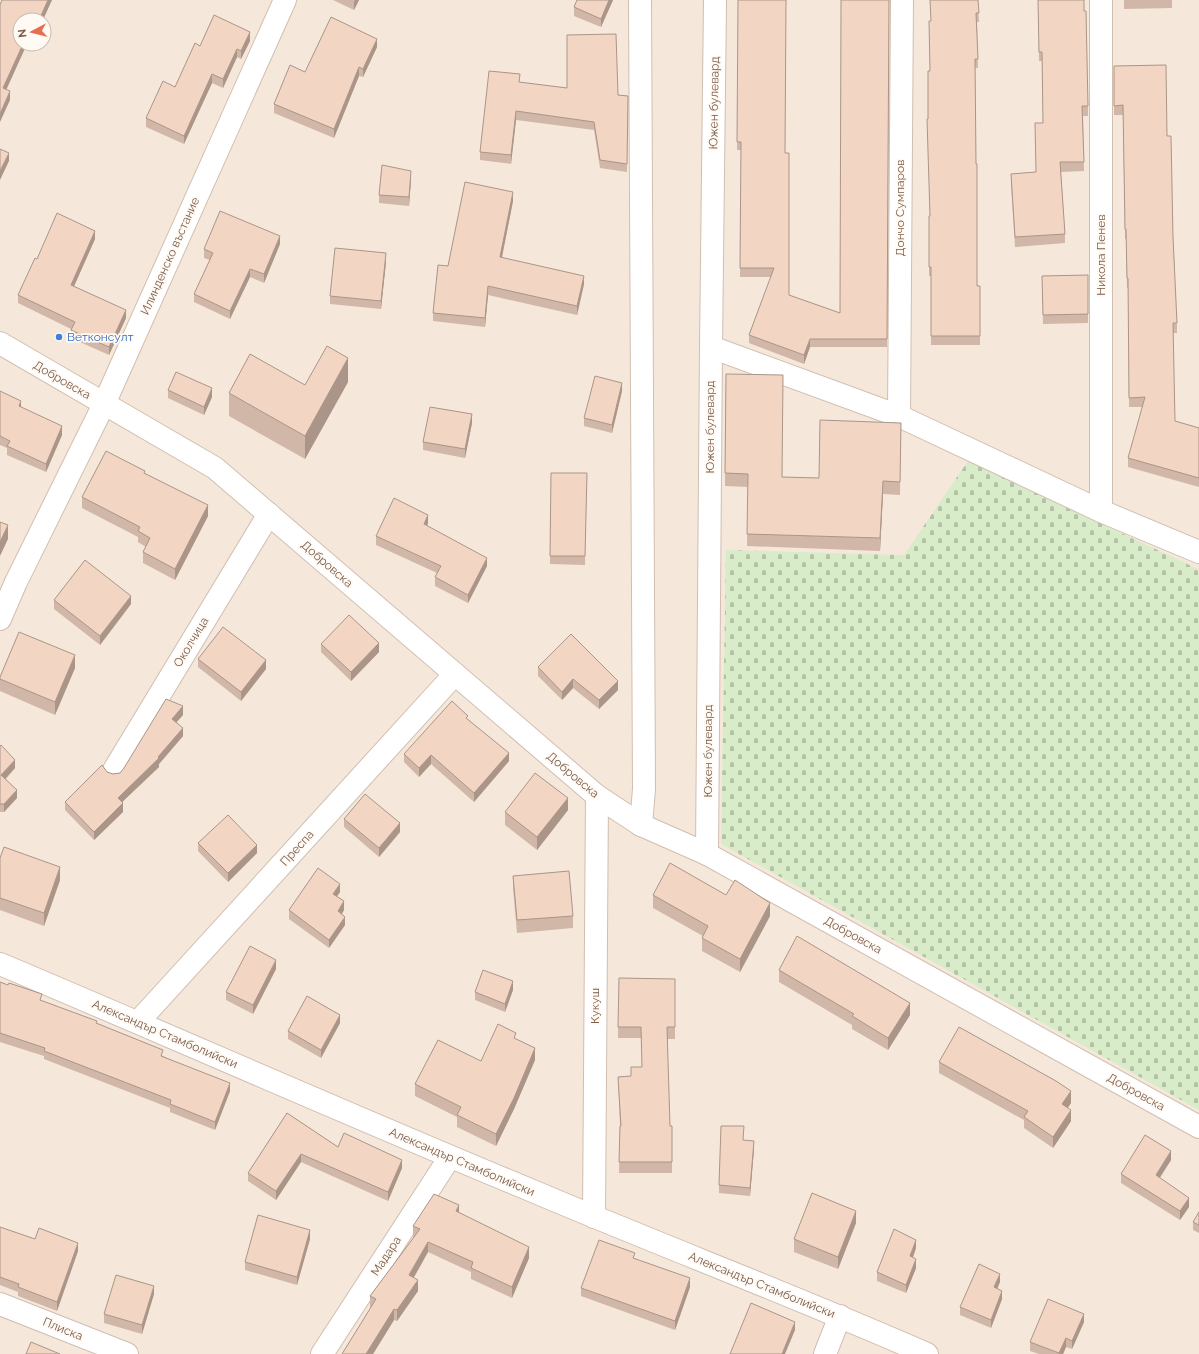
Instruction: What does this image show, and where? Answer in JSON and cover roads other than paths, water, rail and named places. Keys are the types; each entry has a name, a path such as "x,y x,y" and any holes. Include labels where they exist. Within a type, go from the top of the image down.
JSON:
{"street":[{"name":"Илинденско въстание","path":"0,619 16,582 104,404 285,0"},
{"path":"640,0 644,781 641,825"},
{"name":"Южен булевард","path":"707,854 715,0"},
{"name":"Дончо Сумпаров","path":"899,416 902,0"},
{"name":"Никола Пенев","path":"1101,511 1102,0"},
{"name":"Добровска","path":"0,343 215,468 597,796 641,825 707,854 1199,1127"},
{"path":"711,347 899,416 1101,511 1199,552"},
{"name":"Околчица","path":"114,770 269,514"},
{"name":"Преспа","path":"138,1022 456,674"},
{"name":"Кукуш","path":"594,1217 597,796"},
{"name":"Александър Стамболийски","path":"0,964 450,1157 840,1316 927,1354"},
{"name":"Мадара","path":"322,1354 450,1157"},
{"name":"Плиска","path":"0,1304 127,1354"},
{"path":"825,1354 840,1316"}],"place":[{"name":"Ветконсулт","path":"59,337"}]}
